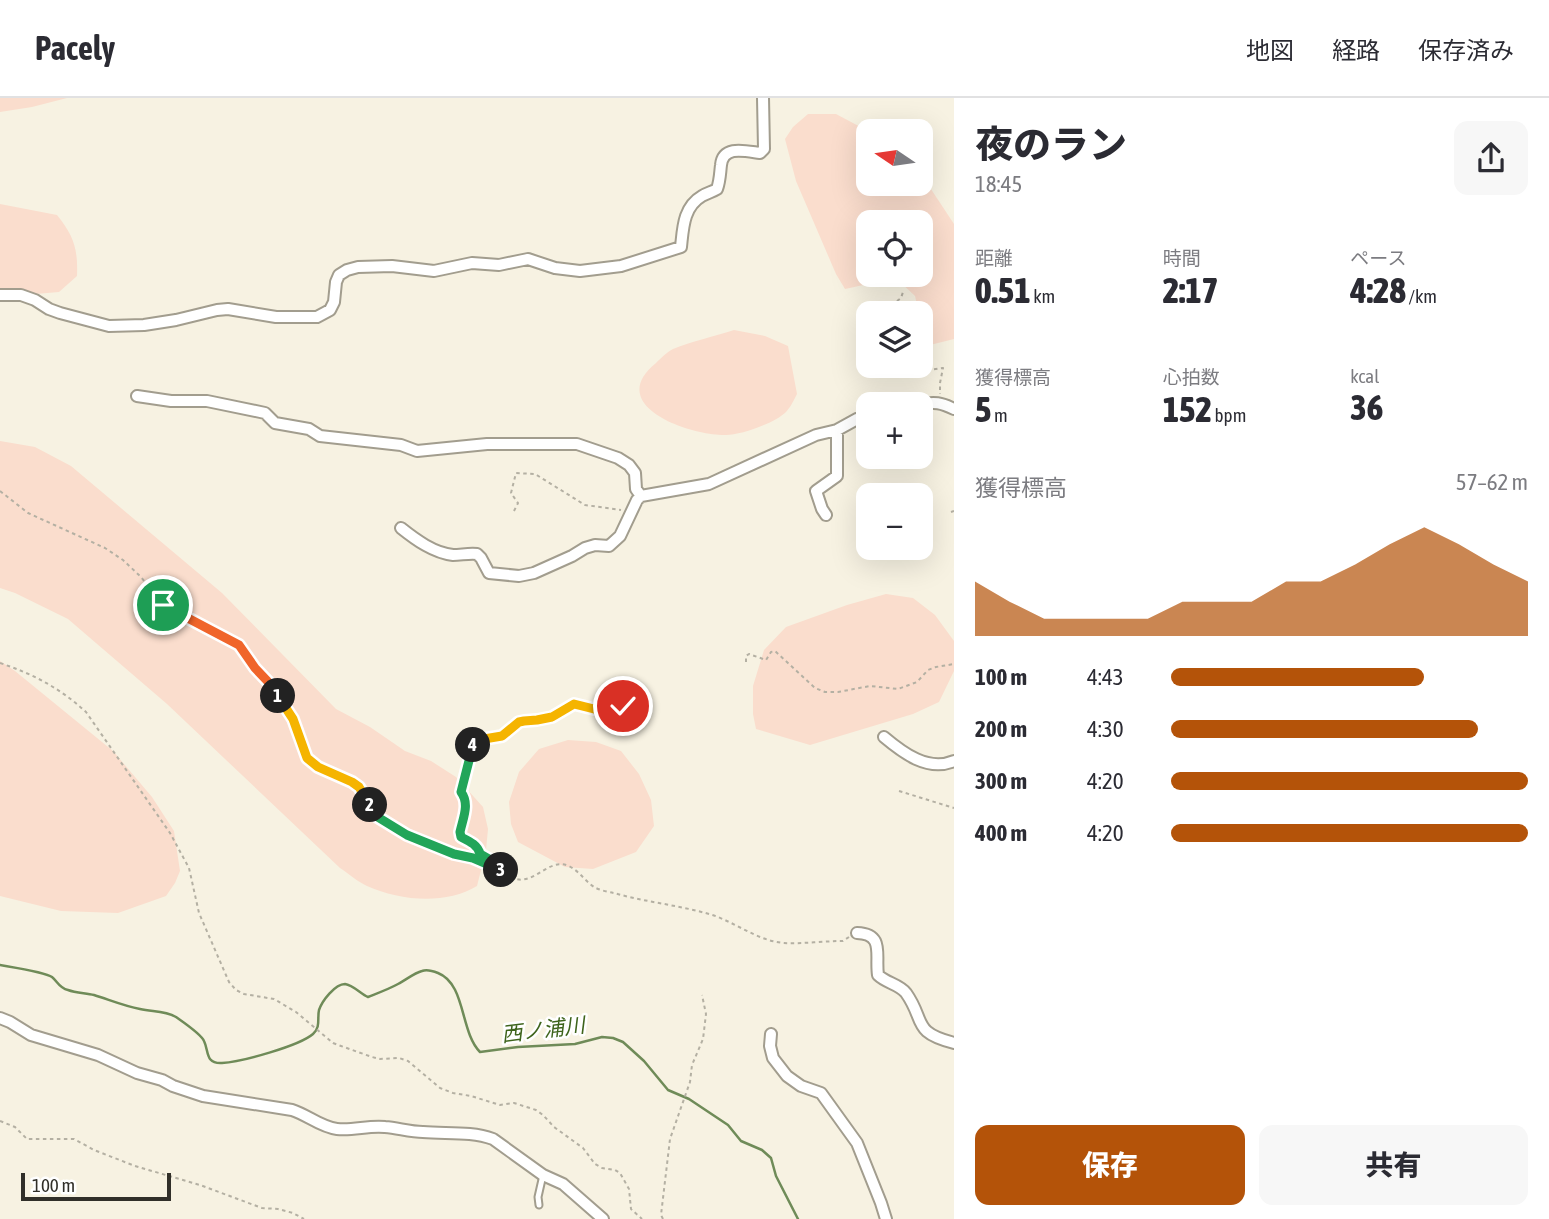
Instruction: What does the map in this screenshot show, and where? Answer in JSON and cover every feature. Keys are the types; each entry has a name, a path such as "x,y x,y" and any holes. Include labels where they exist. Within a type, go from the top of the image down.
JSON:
{"street":[{"path":"0,295 21,295 60,313 109,326 144,325 217,310 276,317 317,317 330,310 339,275 358,267 391,266 434,271 472,263 499,265 528,259 555,268 580,271 621,266 681,247 685,216 701,197 717,189 721,160 726,153 735,150 760,153 764,149 763,98"},
{"path":"137,396 171,401 207,401 265,413 275,424 309,429 320,436 401,445 417,452 488,444 577,444 618,458 629,465 635,473 636,489 641,495"},
{"path":"933,402 940,402 954,409"},
{"path":"641,495 709,484 817,435 837,430 856,419"},
{"path":"826,515 816,491 837,476 837,430"},
{"path":"401,528 428,547 453,555 477,554 489,573 519,576 534,573 584,548 595,545 609,546 620,536 641,495"},
{"path":"884,737 904,754 925,762 946,764 954,761"},
{"path":"857,933 866,933 874,939 878,948 878,975 905,993 922,1027 935,1037 954,1043"},
{"path":"0,1018 32,1035 98,1055 137,1073 203,1096 292,1110 318,1124 334,1128 350,1130 384,1126 413,1132 470,1133 484,1136 493,1139 542,1175 563,1184 603,1219"},
{"path":"771,1034 769,1046 773,1058 787,1076 801,1086 821,1093 857,1143 886,1219"}],"lane":[{"path":"539,1205 542,1175"}],"path":[{"path":"897,301 903,292"},
{"path":"933,369 943,368 940,402"},
{"path":"514,511 518,503 511,493 515,474 530,473 586,505 632,511"},
{"path":"0,491 28,513 105,548 141,577 163,605 239,645 273,687 293,719 307,758 318,767 359,787 376,816 407,835 454,854 473,858 501,870 517,881 565,864 595,888 634,899 710,914 782,943 843,941 857,933"},
{"path":"746,662 746,656 749,654 766,660 771,652 775,652 815,688 825,692 870,686 898,689 918,682 928,670 954,664"},
{"path":"0,663 46,682 71,698 86,712 170,833 190,868 199,913 229,982 236,989 244,994 274,999 296,1012 333,1043 372,1057 408,1061 440,1088 500,1105 514,1103 536,1110 583,1149 596,1164 620,1173 629,1189 631,1209 642,1219"},
{"path":"501,870 501,866 480,854 472,842 461,837 467,803 461,792 474,743 502,736 519,722 552,717 574,704 594,709 623,706 622,725"},
{"path":"899,791 954,808"},
{"path":"663,1219 661,1215 670,1139 690,1082 692,1065 703,1039 706,1014 702,995"},
{"path":"0,1121 15,1127 27,1139 74,1139 135,1166 200,1185 262,1208 293,1213 304,1219"}],"shaded area":[{"path":"0,98 67,98 0,112"},
{"path":"808,114 836,114 856,125 856,196 933,196 933,192 954,224 954,339 933,344 933,301 916,301 906,287 933,287 933,210 856,210 856,287 845,289 796,181 785,139 793,127"},
{"path":"0,204 57,215 63,223 74,243 77,276 59,292 0,295"},
{"path":"734,330 765,336 788,346 797,394 786,412 758,428 726,435 711,434 674,424 658,416 646,405 640,393 642,378 664,355 679,346"},
{"path":"0,441 35,447 71,466 222,593 336,709 370,727 405,751 431,761 456,777 483,807 488,829 477,886 451,896 423,899 394,895 360,882 340,868 167,704 68,619 0,588"},
{"path":"886,594 913,598 935,615 954,641 954,671 939,702 913,714 810,745 756,729 753,686 764,650 786,627"},
{"path":"0,661 113,751 152,797 174,831 180,871 166,896 118,913 61,911 0,896"},
{"path":"568,740 596,742 621,751 639,774 651,800 654,826 636,852 593,869 565,867 518,842 511,824 509,802 519,772 539,749"}],"waterway":[{"name":"西ノ浦川","path":"0,965 48,975 63,988 71,991 172,1015 202,1038 208,1056 217,1063 269,1053 306,1039 317,1028 323,1002 341,985 351,986 368,997 419,972 426,970 438,973 454,987 469,1033 480,1052 575,1044 602,1037 623,1042 644,1061 668,1090 689,1099 728,1125 741,1141 762,1150 771,1158 776,1176 798,1219"}],"route":[{"path":"163,605 239,645 273,687 293,719 307,758 318,767 359,787 376,816 407,835 501,870 501,866 480,854 472,842 461,837 467,803 461,792 474,743 502,736 519,722 552,717 574,704 590,709 623,706"}]}
